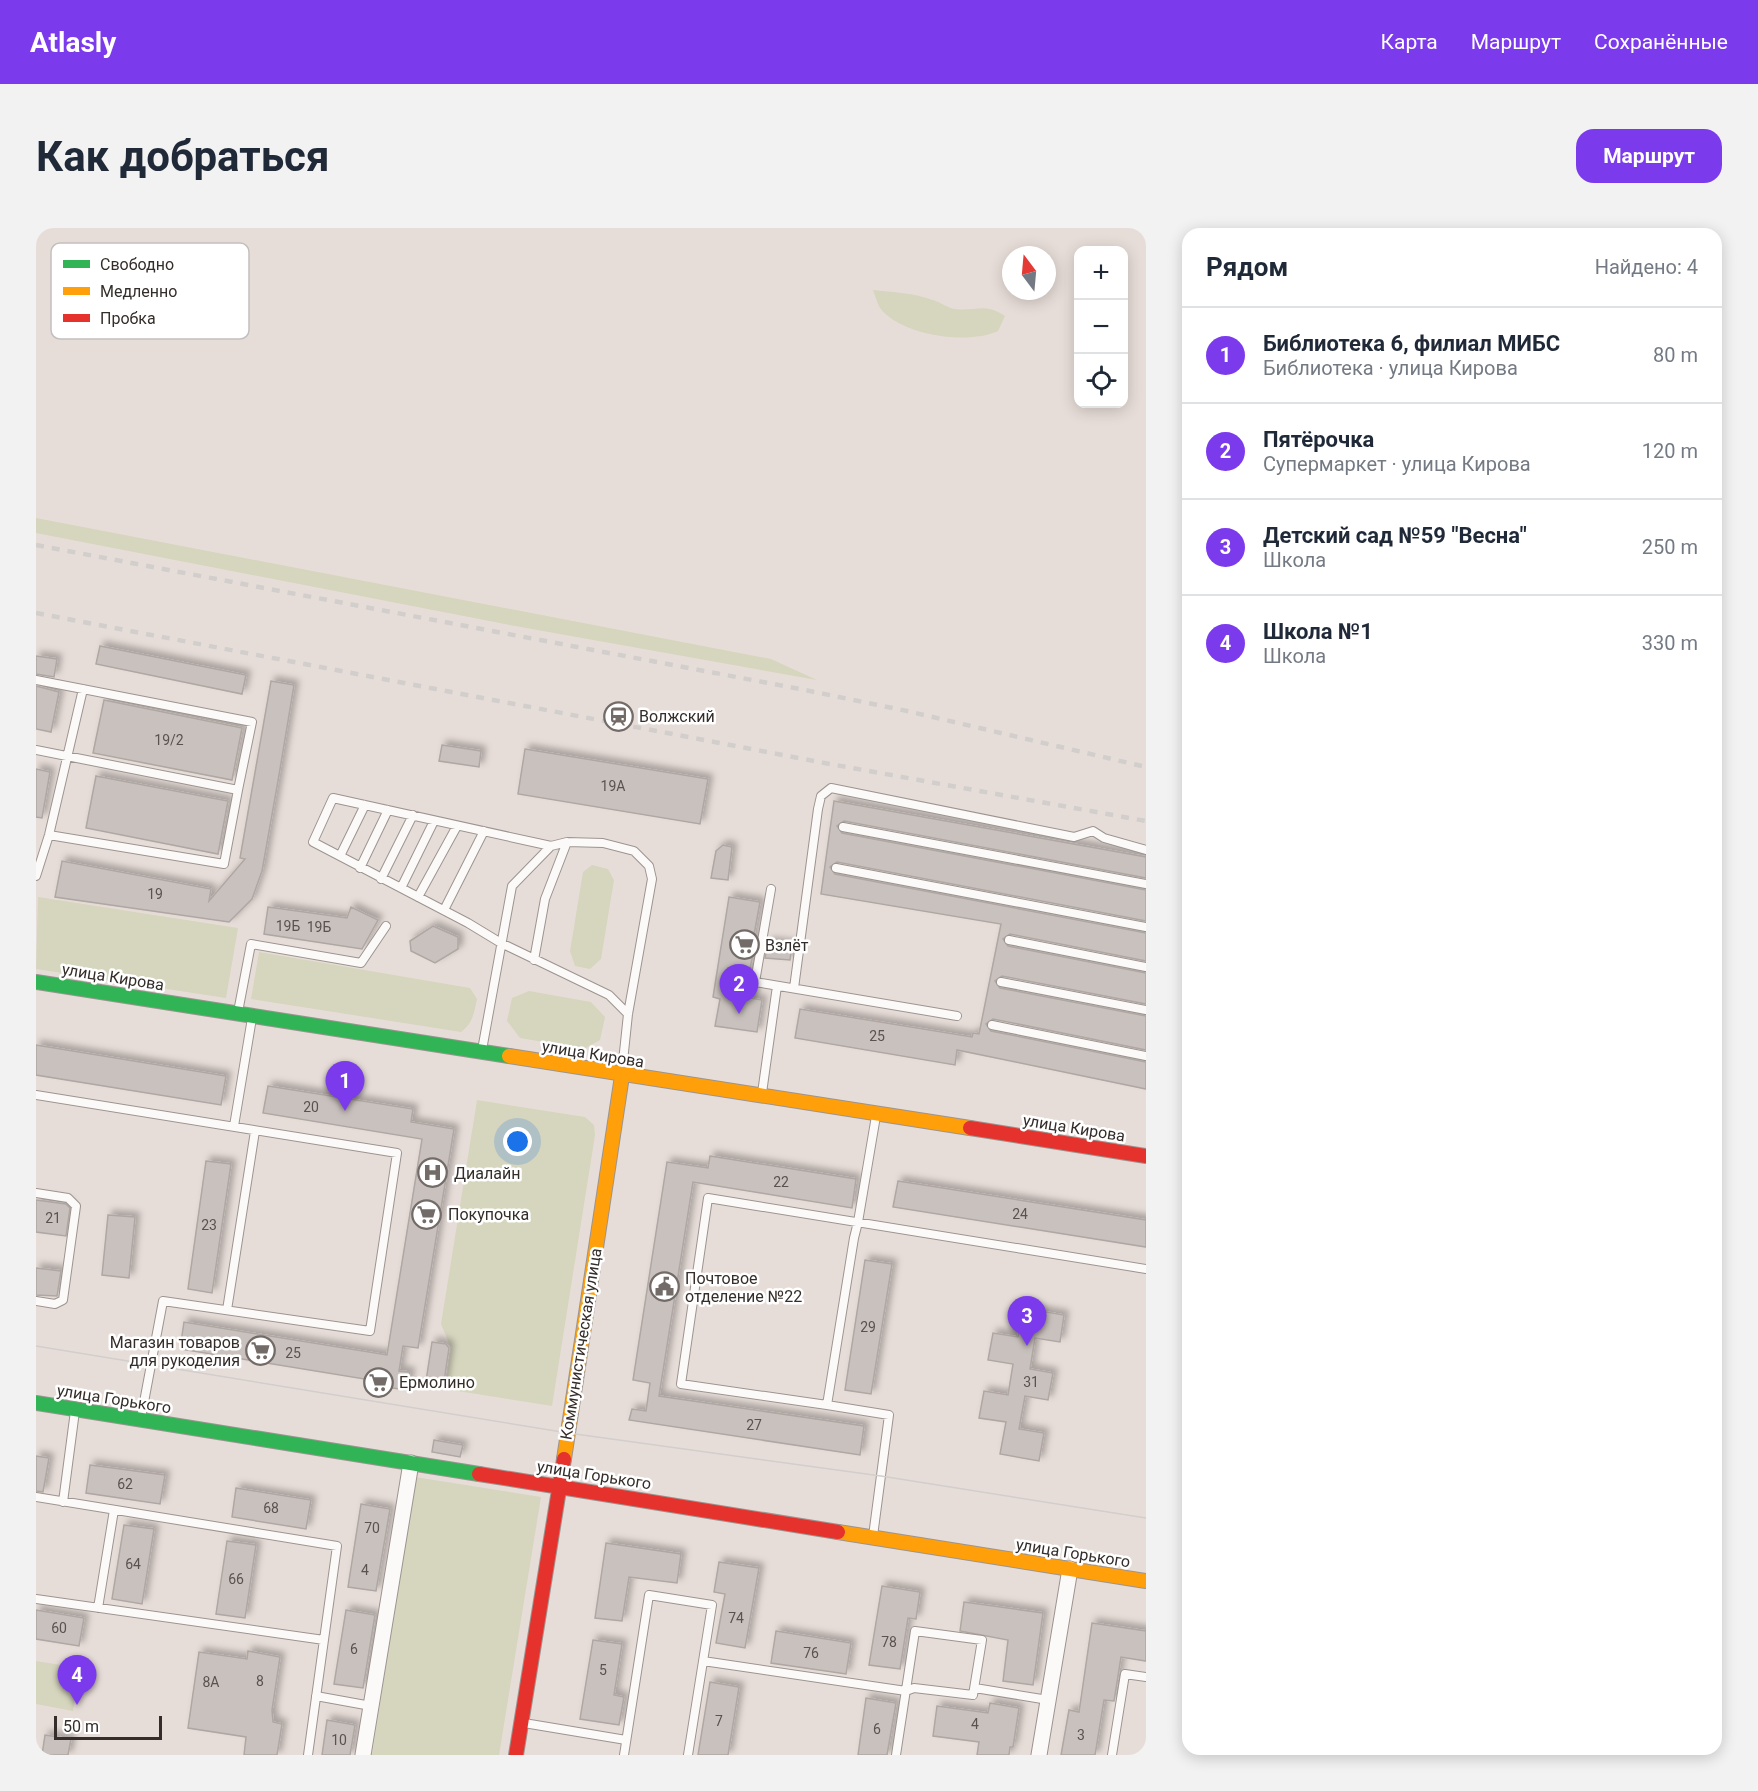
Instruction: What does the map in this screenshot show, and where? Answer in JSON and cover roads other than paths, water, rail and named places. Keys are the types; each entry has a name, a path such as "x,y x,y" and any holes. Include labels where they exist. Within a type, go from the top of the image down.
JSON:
{"street":[{"name":"улица Кирова","path":"36,982 622,1076 762,1094 1146,1156"},
{"name":"Коммунистическая улица","path":"516,1755 560,1486 622,1076"},
{"name":"улица Горького","path":"36,1403 560,1486 872,1539 1146,1581"},
{"path":"363,1755 411,1463"},
{"path":"1039,1755 1070,1569"}],"lane":[{"path":"36,680 252,722 224,864 49,835"},
{"path":"36,876 49,835 83,689"},
{"path":"36,750 238,790"},
{"path":"794,988 818,808 821,796 831,788 1074,837 1093,831 1104,838 1146,850"},
{"path":"622,1076 628,1014 652,879 649,866 634,850 612,844 567,842 551,846 333,798 313,842 444,910 501,943 609,995 628,1014"},
{"path":"340,856 365,805"},
{"path":"360,868 388,810"},
{"path":"381,879 413,815"},
{"path":"401,888 434,821"},
{"path":"418,897 456,826"},
{"path":"843,826 1146,884"},
{"path":"444,910 484,831"},
{"path":"534,960 545,899 567,842"},
{"path":"482,1052 512,886 551,846"},
{"path":"836,868 1146,927"},
{"path":"771,889 755,982 957,1016"},
{"path":"238,1014 251,944 361,963 386,926"},
{"path":"1009,940 1146,967"},
{"path":"1001,981 1146,1010"},
{"path":"762,1094 777,986"},
{"path":"234,1126 253,1016"},
{"path":"992,1025 1146,1056"},
{"path":"36,1095 397,1153 370,1331 163,1301 141,1420"},
{"path":"827,1405 876,1114"},
{"path":"227,1310 255,1131"},
{"path":"36,1193 68,1198 76,1206 63,1300 55,1304 36,1300"},
{"path":"872,1539 889,1415 681,1384 708,1198 1146,1269"},
{"path":"63,1502 75,1409"},
{"path":"36,1497 337,1546 308,1755"},
{"path":"98,1608 114,1510"},
{"path":"624,1755 649,1594 712,1605 688,1755"},
{"path":"36,1599 324,1640"},
{"path":"703,1661 906,1691 914,1688 973,1695 982,1640 915,1631 906,1691 897,1755"},
{"path":"1112,1755 1125,1674 1146,1677"},
{"path":"975,1688 1048,1700"},
{"path":"316,1696 371,1706"},
{"path":"521,1723 626,1740"}],"tram line":[{"path":"36,1346 568,1433 881,1476 1146,1518"}],"railway":[{"path":"36,545 800,689 907,711 1146,767"},
{"path":"36,613 830,764 1146,821"}],"place":[{"name":"Волжский","path":"618,716"},
{"name":"Взлёт","path":"744,945"},
{"name":"Пятёрочка","path":"739,1014"},
{"name":"Библиотека 6, филиал МИБС","path":"345,1111"},
{"name":"Диалайн","path":"433,1173"},
{"name":"Покупочка","path":"427,1214"},
{"name":"Почтовое отделение №22","path":"664,1287"},
{"name":"Детский сад №59 \"Весна\"","path":"1027,1346"},
{"name":"Магазин товаров для рукоделия","path":"261,1351"},
{"name":"Ермолино","path":"378,1382"},
{"name":"Школа №1","path":"77,1705"}]}
